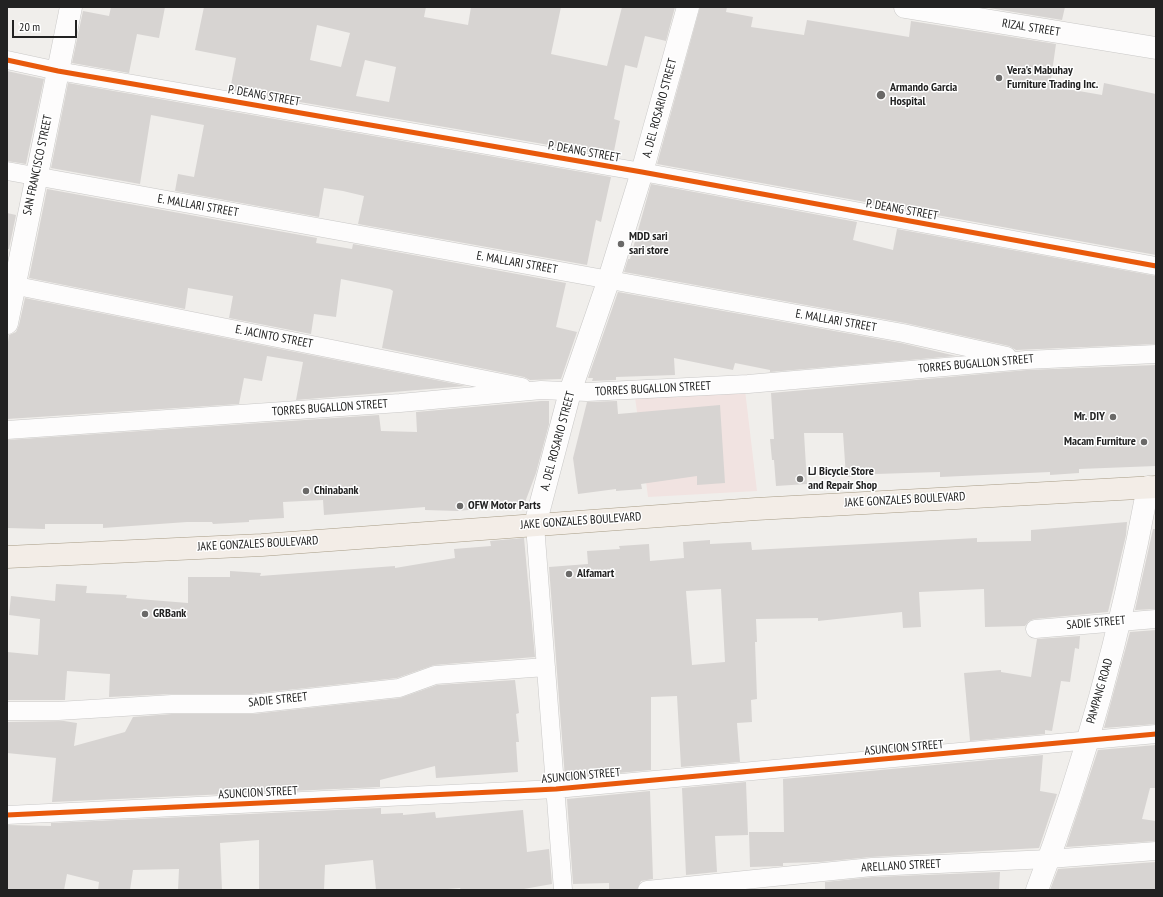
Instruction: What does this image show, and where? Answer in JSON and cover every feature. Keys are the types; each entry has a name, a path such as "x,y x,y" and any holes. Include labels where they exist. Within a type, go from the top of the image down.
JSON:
{"main road":[{"name":"JAKE GONZALES BOULEVARD","path":"7,557 262,545 756,508 1152,487"}],"street":[{"name":"SAN FRANCISCO STREET","path":"7,323 11,284 71,7"},
{"name":"A. DEL ROSARIO STREET","path":"563,890 535,525 570,392 609,279 642,172 688,7"},
{"name":"RIZAL STREET","path":"905,7 1156,48"},
{"name":"P. DEANG STREET","path":"7,60 58,71 642,172 1156,266"},
{"name":"E. MALLARI STREET","path":"7,171 903,333 1026,360"},
{"name":"E. JACINTO STREET","path":"11,284 541,390"},
{"name":"TORRES BUGALLON STREET","path":"7,430 400,404 541,390 570,392 748,384 1026,360 1156,354"},
{"name":"PAMPANG ROAD","path":"1037,890 1049,859 1086,742 1120,621 1152,487"},
{"name":"SADIE STREET","path":"1035,629 1156,619"},
{"name":"SADIE STREET","path":"7,710 58,711 172,704 252,704 399,688 435,675 546,667"},
{"name":"ASUNCION STREET","path":"7,815 556,788 1086,742 1156,734"},
{"name":"ARELLANO STREET","path":"647,890 872,867 1049,859 1156,851"}],"shaded area":[{"path":"745,390 757,491 648,497 635,397"}],"building":[{"path":"111,7 165,7 159,38 137,34 129,73 72,63 83,11 109,16"},
{"path":"204,7 426,7 424,17 468,25 471,7 561,7 551,54 607,66 622,7 675,7 666,41 645,36 637,68 625,65 614,119 620,121 613,156 230,90 236,58 195,50","holes":["317,25 350,33 341,67 310,60","365,60 396,67 389,102 356,96"]},
{"path":"700,7 727,7 726,12 753,17 751,27 804,35 807,20 909,37 911,21 1056,44 1050,86 1102,95 1104,83 1156,94 1156,255 657,164"},
{"path":"983,7 1065,7 1062,20"},
{"path":"7,71 44,79 26,164 7,161"},
{"path":"68,83 611,177 601,222 596,220 587,265 358,224 364,196 343,191 324,188 319,217 175,191 178,174 194,177 204,125 151,115 140,184 51,168"},
{"path":"651,184 857,222 853,240 893,250 897,229 1156,276 1156,344 1016,350 1009,346 905,323 624,272 628,259 630,259"},
{"path":"47,189 317,238 316,243 352,249 353,244 566,283 556,327 577,332 561,379 530,380 524,377 382,348 393,291 390,289 341,279 336,317 314,314 311,334 229,318 233,296 188,288 185,309 29,278"},
{"path":"7,213 16,215 9,249 7,249"},
{"path":"618,292 901,343 956,356 770,372 770,370 735,363 733,370 674,358 675,375 616,377 616,380 592,381 593,378 588,378"},
{"path":"25,298 466,386 296,400 303,362 267,356 262,381 244,378 239,404 7,419 7,349 9,335 16,332"},
{"path":"1156,365 1156,466 1079,469 1079,473 1050,475 1050,472 940,477 940,472 875,474 846,477 843,433 804,433 807,484 776,486 774,460 772,460 770,439 774,439 771,393 1027,370"},
{"path":"549,401 549,424 536,473 524,505 457,511 425,510 425,507 324,515 323,500 283,502 284,518 249,520 249,522 213,524 212,522 187,522 103,528 103,524 45,524 45,529 7,528 7,440 379,415 381,431 417,432 416,412"},
{"path":"617,401 618,414 720,405 725,483 697,485 697,476 641,484 642,489 616,491 616,489 578,494 573,458 587,402"},
{"path":"1127,522 1126,535 1108,612 1034,619 1029,621 1025,626 985,627 984,589 919,592 921,627 903,628 902,612 818,621 818,618 756,619 757,642 755,642 757,699 751,700 752,722 737,723 740,762 681,767 677,696 651,697 651,770 565,778 549,567 588,564 587,551 620,549 619,546 649,544 650,561 684,558 683,542 710,540 710,544 751,542 752,550 977,538 977,542 1031,541 1031,530","holes":["721,589 725,662 692,665 686,591"]},
{"path":"1153,529 1156,529 1156,609 1135,610"},
{"path":"524,538 535,657 434,665 397,678 251,694 172,694 109,697 110,674 67,671 65,700 7,700 7,652 38,655 40,619 9,615 11,596 55,601 56,584 87,586 86,593 127,595 126,598 188,603 188,577 230,577 230,571 261,573 260,576 395,566 395,568 455,558 454,549 491,546 490,541"},
{"path":"1156,630 1156,724 1104,728 1130,632"},
{"path":"1080,636 1079,649 1075,648 1070,682 1061,681 1052,731 1045,730 1045,734 970,741 964,673 1001,670 1001,672 1031,677 1037,639"},
{"path":"515,680 519,713 516,714 519,742 516,742 518,772 436,778 435,766 380,780 380,787 52,802 56,758 7,753 7,722 64,721 77,723 74,746 125,732 133,717 172,714 253,714 400,698 437,685"},
{"path":"1156,745 1156,788 1150,788 1142,819 1156,821 1156,841 1066,847 1098,750"},
{"path":"1043,755 1040,791 1057,794 1039,848 871,857 820,862 783,863 783,866 750,867 749,832 784,832 783,779"},
{"path":"746,782 748,835 715,836 717,872 686,875 682,788"},
{"path":"650,791 653,879 641,881 637,890 609,890 609,883 573,884 567,799"},
{"path":"381,808 381,814 403,813 403,815 435,812 436,818 523,810 527,852 549,849 552,884 518,890 461,890 460,888 435,890 376,890 373,860 325,865 324,890 259,890 259,840 220,843 222,890 178,890 179,869 133,870 130,890 98,890 99,882 67,874 64,890 7,890 7,825 51,826 51,823"},
{"path":"1156,862 1156,890 1050,890 1058,869"},
{"path":"1000,872 999,890 825,890 825,882 873,877"}],"cycle path":[{"path":"7,60 58,71 642,172 1156,266"},
{"path":"7,815 556,789 1156,734"}],"place":[{"name":"Vera's Mabuhay Furniture Trading Inc.","path":"999,78"},
{"name":"Armando Garcia Hospital","path":"881,95"},
{"name":"MDD sari sari store","path":"621,244"},
{"name":"Mr. DIY","path":"1113,417"},
{"name":"Macam Furniture","path":"1144,442"},
{"name":"LJ Bicycle Store and Repair Shop","path":"800,479"},
{"name":"Chinabank","path":"306,491"},
{"name":"OFW Motor Parts","path":"460,506"},
{"name":"Alfamart","path":"569,574"},
{"name":"GRBank","path":"145,614"}]}
